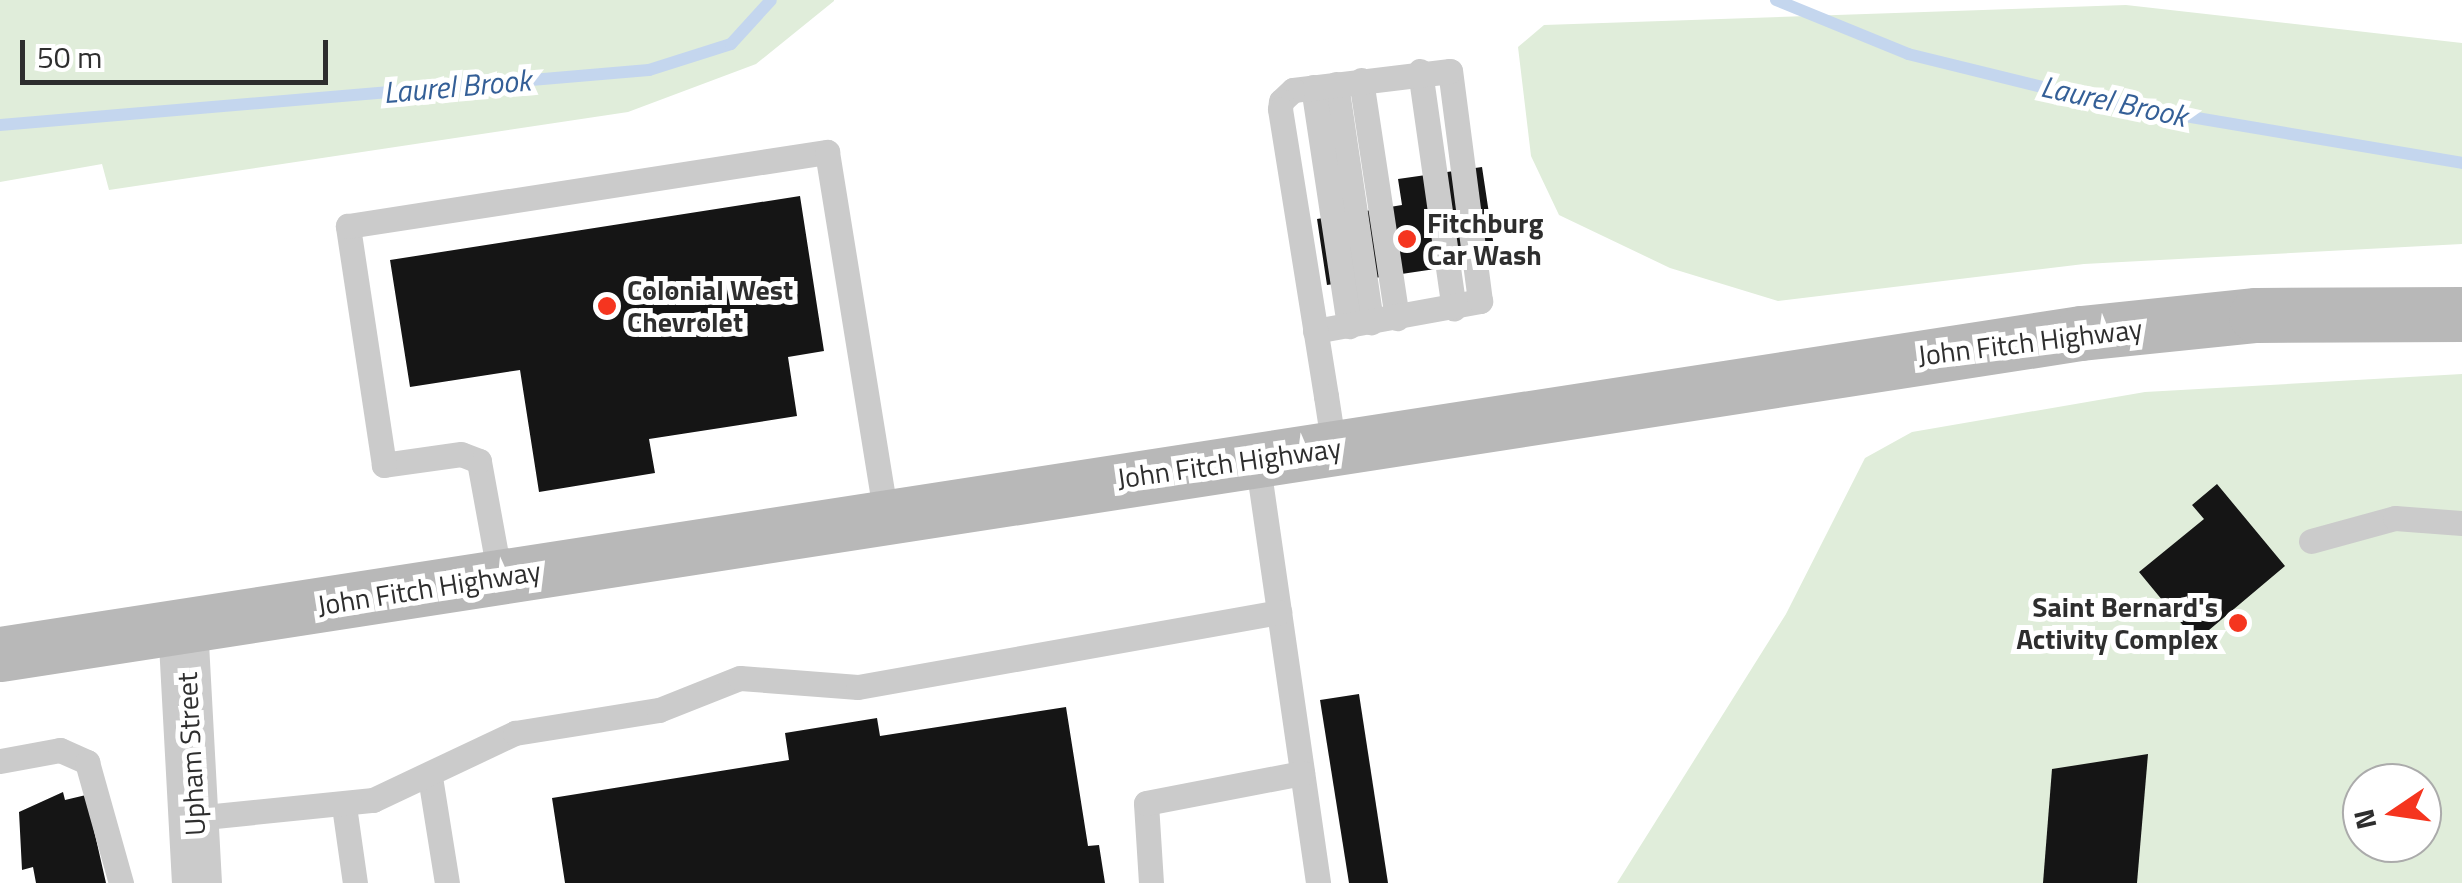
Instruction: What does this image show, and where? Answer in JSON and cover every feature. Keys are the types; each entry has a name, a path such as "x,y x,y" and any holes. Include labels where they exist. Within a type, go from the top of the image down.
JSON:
{"main road":[{"name":"John Fitch Highway","path":"0,654 2081,333 2256,315 2462,314"}],"street":[{"name":"Upham Street","path":"184,625 197,883"}],"lane":[{"path":"1316,331 1460,308 1430,69 1282,96 1280,109 1334,448"},
{"path":"1337,84 1372,322"},
{"path":"1337,84 1372,322"},
{"path":"500,577 472,455 384,465 348,226 827,152 886,515"},
{"path":"1257,459 1318,883"},
{"path":"2311,541 2395,518 2462,523"},
{"path":"195,818 344,806 430,777 515,733 660,710 740,678 858,688 1279,612"},
{"path":"0,761 60,750 87,762 121,883"},
{"path":"1151,883 1146,803 1302,772"},
{"path":"430,777 447,883"},
{"path":"344,806 355,883"}],"green space":[{"path":"0,0 834,1 756,64 628,112 109,190 102,164 0,182"},
{"path":"2126,5 2462,43 2462,244 2084,264 1778,301 1670,268 1559,215 1531,156 1518,47 1544,25"},
{"path":"2462,374 2462,883 1617,883 1786,614 1865,458 1912,432 2145,392"}],"building":[{"name":"Fitchburg Car Wash","path":"1482,167 1496,260 1327,285 1317,219 1402,205 1398,179"},
{"name":"Colonial West Chevrolet","path":"800,196 824,351 788,357 797,416 649,439 655,473 539,492 520,370 410,387 390,260"},
{"path":"2217,484 2285,566 2196,641 2139,572 2204,519 2192,505"},
{"path":"1359,694 1388,883 1349,883 1320,700"},
{"path":"1066,707 1088,846 1099,845 1105,883 565,883 552,798 789,760 785,733 877,718 880,736"},
{"path":"2148,754 2137,883 2043,883 2052,769"},
{"path":"63,792 65,800 86,795 106,883 36,883 33,867 22,870 19,812"}],"waterway":[{"name":"Laurel Brook","path":"0,125 649,70 731,44 771,0"},
{"name":"Laurel Brook","path":"1776,0 1908,54 2108,103 2462,163"}],"place":[{"name":"Fitchburg Car Wash","path":"1407,239"},
{"name":"Colonial West Chevrolet","path":"607,306"},
{"name":"Saint Bernard's Activity Complex","path":"2238,623"}]}
